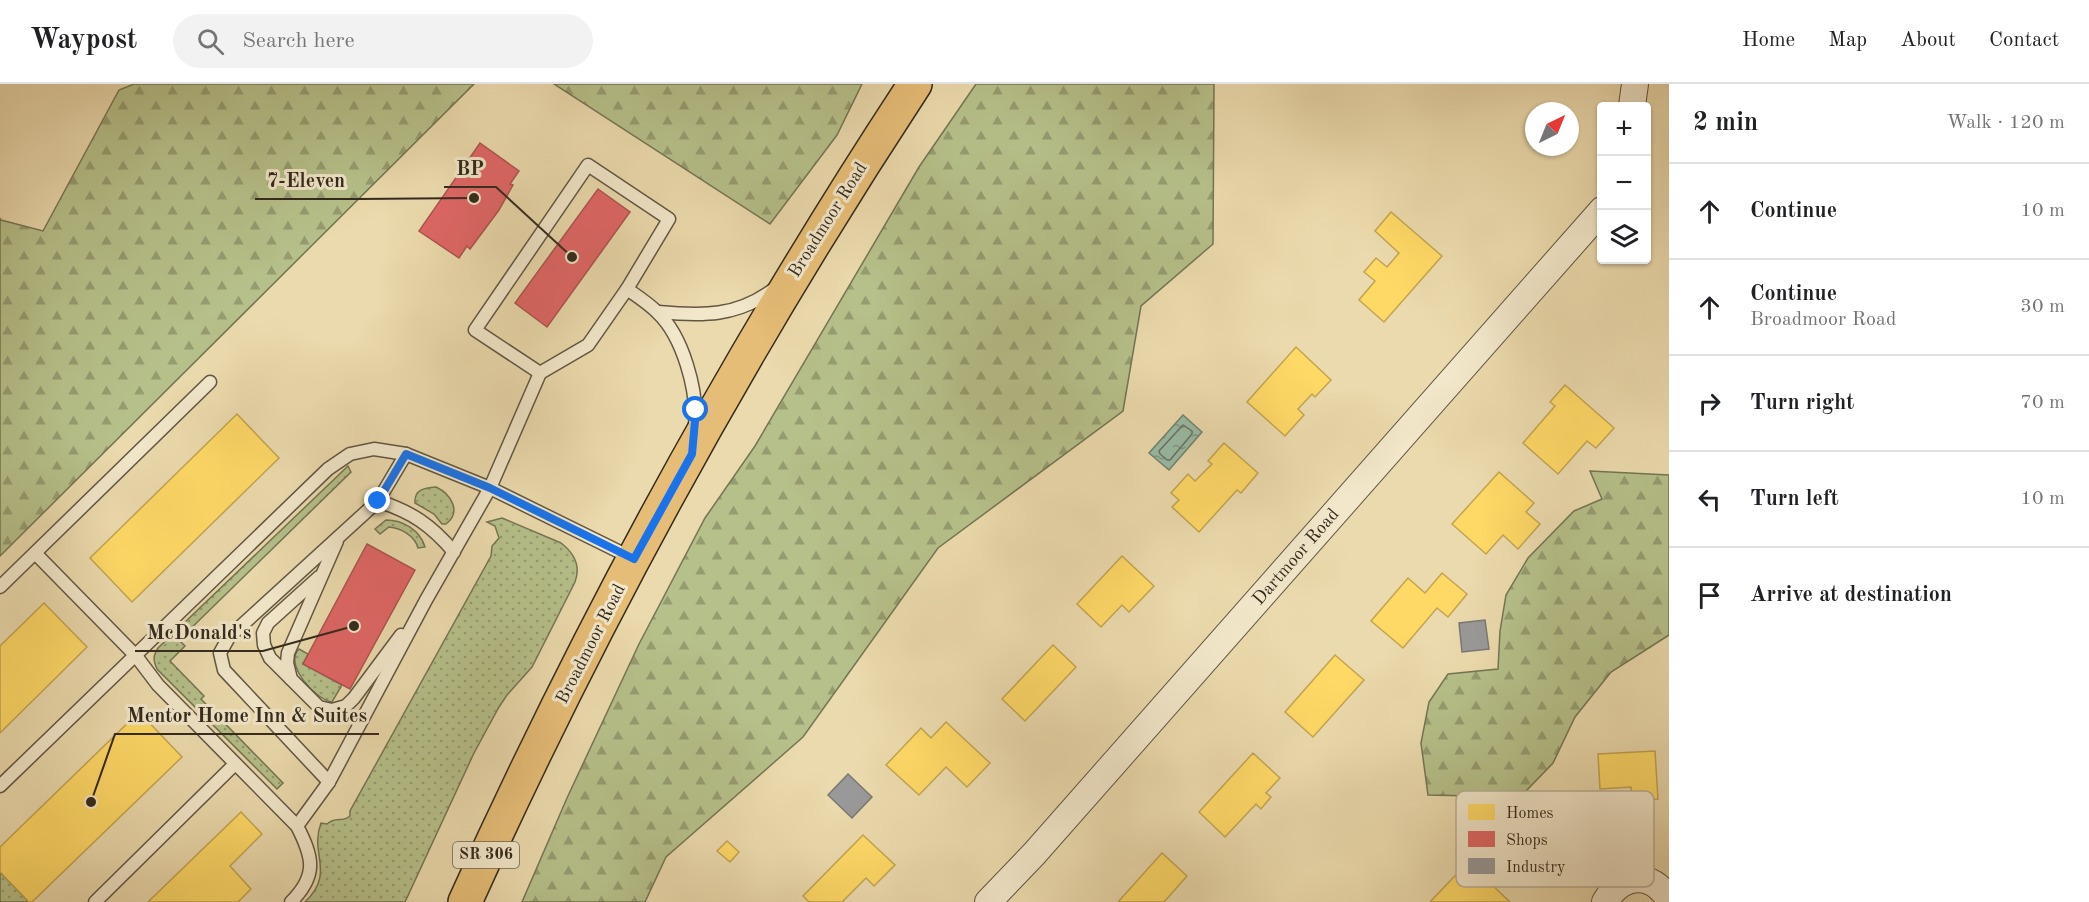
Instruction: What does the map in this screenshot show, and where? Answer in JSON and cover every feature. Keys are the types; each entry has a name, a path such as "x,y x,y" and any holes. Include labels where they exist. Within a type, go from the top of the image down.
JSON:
{"main road":[{"name":"Broadmoor Road","path":"465,902 507,809 634,559 794,274 915,84"}],"street":[{"path":"1633,102 1635,84"},
{"name":"Dartmoor Road","path":"988,902 1041,846 1597,216"},
{"path":"1654,884 1669,900"},
{"path":"1605,902 1616,887"}],"lane":[{"path":"297,826 329,782 426,600 490,488 540,373 588,345 627,289 669,219 588,165 476,330 540,373"},
{"path":"658,312 693,315 726,313 759,301 794,274"},
{"path":"627,289 658,312 676,340 689,372 696,410 692,454"},
{"path":"0,587 210,382"},
{"path":"0,786 328,469 350,454 374,449 406,454 490,488 634,559"},
{"path":"329,782 224,670 220,653 229,637 378,501 406,454"},
{"path":"378,501 403,509 417,518 436,532 454,552"},
{"path":"291,679 287,663 288,653 339,537"},
{"path":"35,553 136,656 158,686 297,826 309,849 312,872 300,893 291,902"},
{"path":"322,575 268,623 263,633 264,645 270,658 319,707 332,710 346,706 354,698 426,600"},
{"path":"95,902 235,764"}],"green space":[{"path":"134,84 474,84 0,556 0,218 43,231 119,90"},
{"path":"554,84 862,84 837,135 770,224"},
{"path":"976,84 1214,84 1213,244 1141,306 1123,411 938,548 803,737 666,857 645,902 522,902 567,798 639,644 705,518 755,446 919,167"},
{"path":"348,466 351,472 179,640 185,646 170,661 204,696 201,699 283,783 277,789 157,669 154,656 158,648"},
{"path":"1590,471 1669,475 1669,635 1611,672 1575,717 1553,763 1526,791 1456,791 1456,796 1428,795 1421,743 1429,702 1448,674 1498,669 1500,631 1506,595 1528,558 1574,511 1602,499"},
{"path":"436,487 446,494 453,504 453,514 446,524 442,524 434,514 415,503 418,492"},
{"path":"502,518 561,543 570,551 577,565 575,582 532,667 507,695 474,753 405,902 305,902 314,891 321,872 318,834 321,823 327,824 333,820 350,816 350,811 491,556 492,546 499,538 495,526 487,522"},
{"path":"386,520 410,527 423,541 425,547 418,548 411,536 398,529 389,527 380,534 375,529"},
{"path":"299,649 308,654 303,664 342,685 332,702 325,700 310,688 298,672 295,656"},
{"path":"0,872 29,902 0,902"}],"water":[{"path":"1183,415 1202,432 1169,470 1149,453"}],"building: Homes":[{"path":"1391,212 1442,256 1384,322 1359,300 1375,281 1364,272 1376,258 1387,267 1399,253 1375,231"},
{"path":"1296,347 1331,380 1315,397 1312,394 1298,409 1304,415 1285,436 1247,402"},
{"path":"1565,385 1614,428 1596,448 1587,441 1558,474 1523,443 1555,406 1550,402"},
{"path":"237,414 279,458 132,602 90,558"},
{"path":"1224,443 1258,473 1241,493 1237,490 1199,532 1172,507 1179,500 1171,493 1188,474 1195,481 1212,464 1208,461"},
{"path":"1499,472 1534,503 1526,512 1540,524 1518,549 1503,535 1486,554 1452,524"},
{"path":"1122,556 1154,586 1129,612 1122,605 1101,627 1077,604"},
{"path":"1442,573 1467,594 1448,617 1437,608 1403,648 1371,621 1408,578 1425,593"},
{"path":"44,603 87,647 0,733 0,646"},
{"path":"1053,645 1076,667 1025,721 1002,699"},
{"path":"1335,655 1364,680 1313,737 1285,712"},
{"path":"139,712 182,757 32,902 29,902 0,872 0,847"},
{"path":"946,722 990,763 967,787 946,767 919,795 886,765 921,728 931,738"},
{"path":"1655,751 1658,799 1654,799 1654,791 1631,791 1631,787 1600,789 1598,754"},
{"path":"1253,753 1280,778 1266,793 1271,797 1261,809 1256,804 1225,837 1199,812"},
{"path":"241,812 262,834 230,866 251,889 238,902 148,902"},
{"path":"863,835 895,865 874,886 866,878 842,902 809,902 803,896"},
{"path":"727,841 739,852 730,862 717,851"},
{"path":"1162,853 1187,876 1164,902 1118,902"},
{"path":"1456,875 1456,887 1494,887 1510,902 1430,902"}],"building: Shops":[{"path":"480,143 519,171 510,184 513,185 499,210 470,249 467,246 459,258 419,231"},
{"path":"598,189 630,212 547,327 515,303"},
{"path":"367,544 415,570 350,689 303,664"}],"building: Industry":[{"path":"1485,620 1489,649 1462,652 1459,623"},
{"path":"848,774 872,797 852,818 828,795"}],"place":[{"name":"7-Eleven","path":"474,198"},
{"name":"BP","path":"572,257"},
{"name":"McDonald's","path":"354,626"},
{"name":"Mentor Home Inn & Suites","path":"91,802"}],"route":[{"path":"378,501 406,454 490,488 634,559 692,454 696,410"}]}
